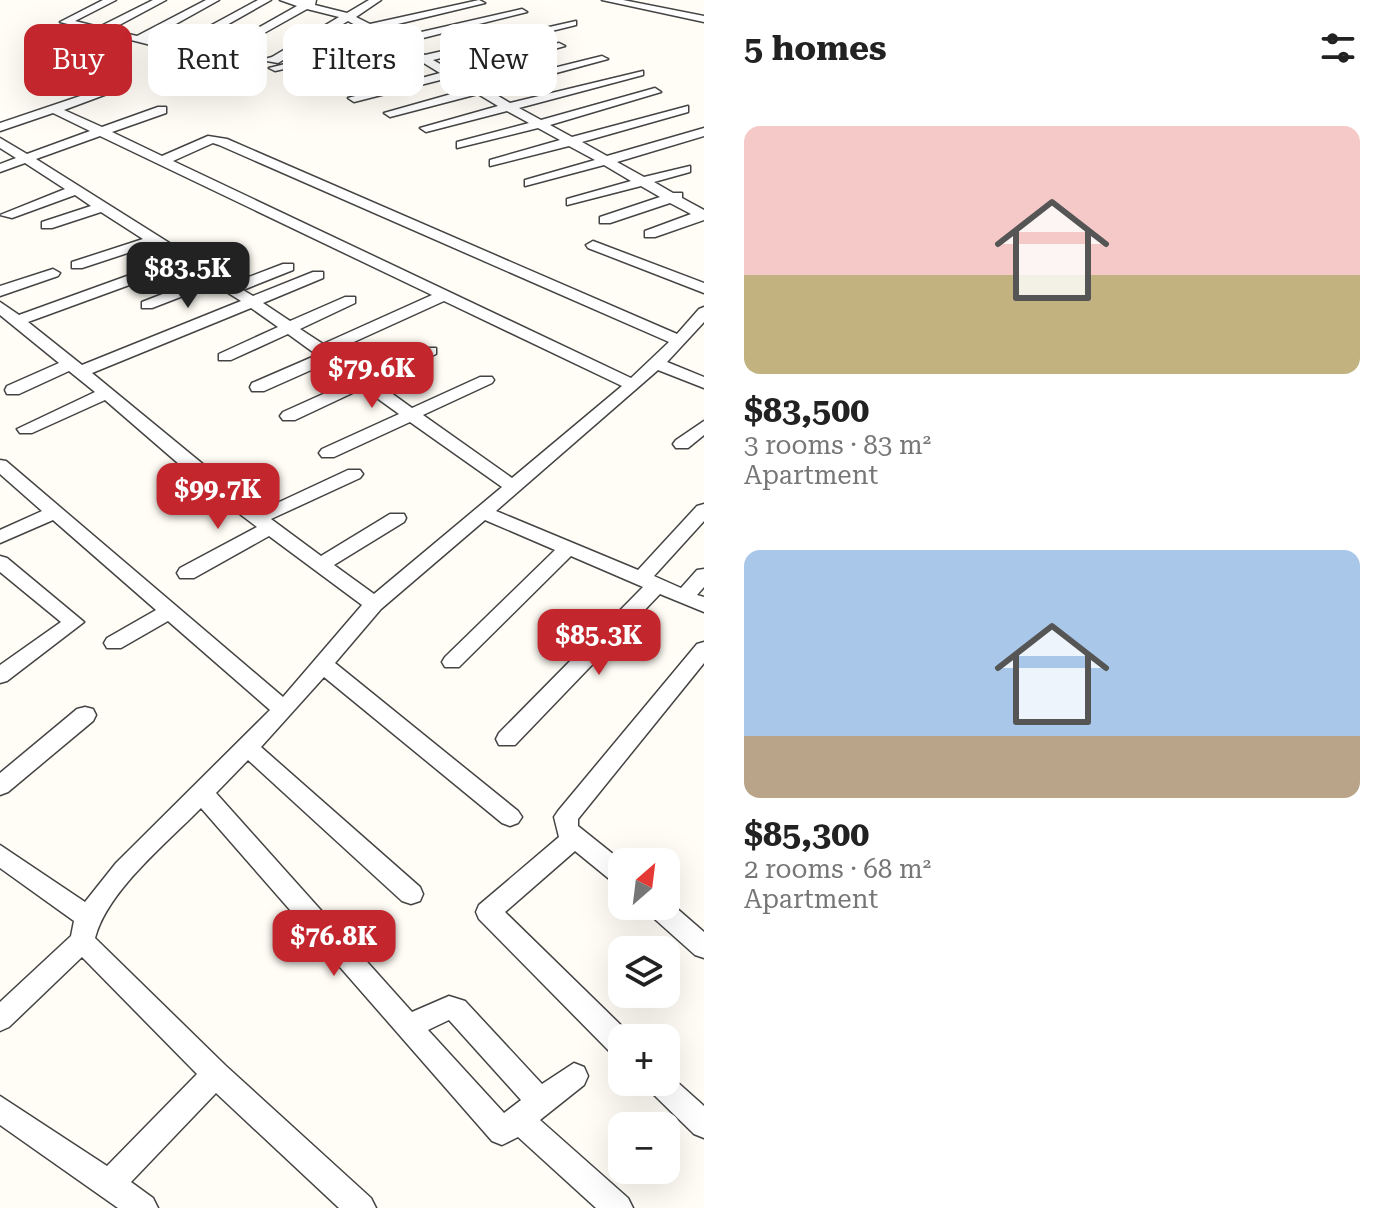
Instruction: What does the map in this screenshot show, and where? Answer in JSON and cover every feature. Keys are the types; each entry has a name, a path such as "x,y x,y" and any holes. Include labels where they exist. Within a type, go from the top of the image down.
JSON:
{"street":[{"path":"73,24 65,22 111,0"},
{"path":"113,24 161,0"},
{"path":"138,40 214,0"},
{"path":"222,24 266,0"},
{"path":"285,0 309,2 370,24"},
{"path":"366,0 348,14 274,61 267,60 348,14 376,0"},
{"path":"607,0 704,19"},
{"path":"267,27 309,2"},
{"path":"383,24 480,3"},
{"path":"424,34 522,12"},
{"path":"348,14 366,24"},
{"path":"426,57 572,23"},
{"path":"132,39 148,42"},
{"path":"426,57 440,65"},
{"path":"557,70 602,59"},
{"path":"273,68 283,66"},
{"path":"426,128 639,73"},
{"path":"354,98 440,76"},
{"path":"462,145 655,92"},
{"path":"0,127 93,96"},
{"path":"390,113 456,96"},
{"path":"495,96 703,214"},
{"path":"53,109 633,385"},
{"path":"495,163 684,109"},
{"path":"0,168 162,110"},
{"path":"530,183 704,132"},
{"path":"162,161 212,139 223,142 680,341"},
{"path":"0,142 290,327 513,487"},
{"path":"572,202 685,169"},
{"path":"7,215 76,190"},
{"path":"605,220 675,197"},
{"path":"47,225 102,207"},
{"path":"650,234 703,214"},
{"path":"77,265 153,240"},
{"path":"593,245 704,288"},
{"path":"17,321 185,260"},
{"path":"232,289 288,267"},
{"path":"0,291 53,273"},
{"path":"13,390 254,303 318,275"},
{"path":"147,305 215,279"},
{"path":"258,387 444,295"},
{"path":"225,357 350,300"},
{"path":"0,307 264,524 374,604"},
{"path":"0,1019 85,929 125,870 284,710 374,604 633,385 680,341 704,312"},
{"path":"289,416 430,351"},
{"path":"656,363 704,383"},
{"path":"328,453 486,380"},
{"path":"26,429 106,393"},
{"path":"682,444 704,426"},
{"path":"0,465 284,710"},
{"path":"187,573 264,524 354,474"},
{"path":"507,739 650,581 704,510"},
{"path":"0,537 56,512"},
{"path":"482,512 695,601 704,575"},
{"path":"320,565 397,518"},
{"path":"452,662 569,547"},
{"path":"0,562 74,622 0,676"},
{"path":"114,643 170,611"},
{"path":"608,864 567,830 566,817 704,649"},
{"path":"322,664 510,817"},
{"path":"0,786 85,715"},
{"path":"246,746 411,894"},
{"path":"202,793 502,1132 574,1076"},
{"path":"575,837 488,912 608,1031"},
{"path":"0,855 85,929 215,1074 361,1208"},
{"path":"673,920 704,947"},
{"path":"408,1026 449,1008 456,1009 530,1110 618,1208"},
{"path":"108,1186 215,1074"},
{"path":"674,1096 704,1125"},
{"path":"0,1109 143,1208"}]}
